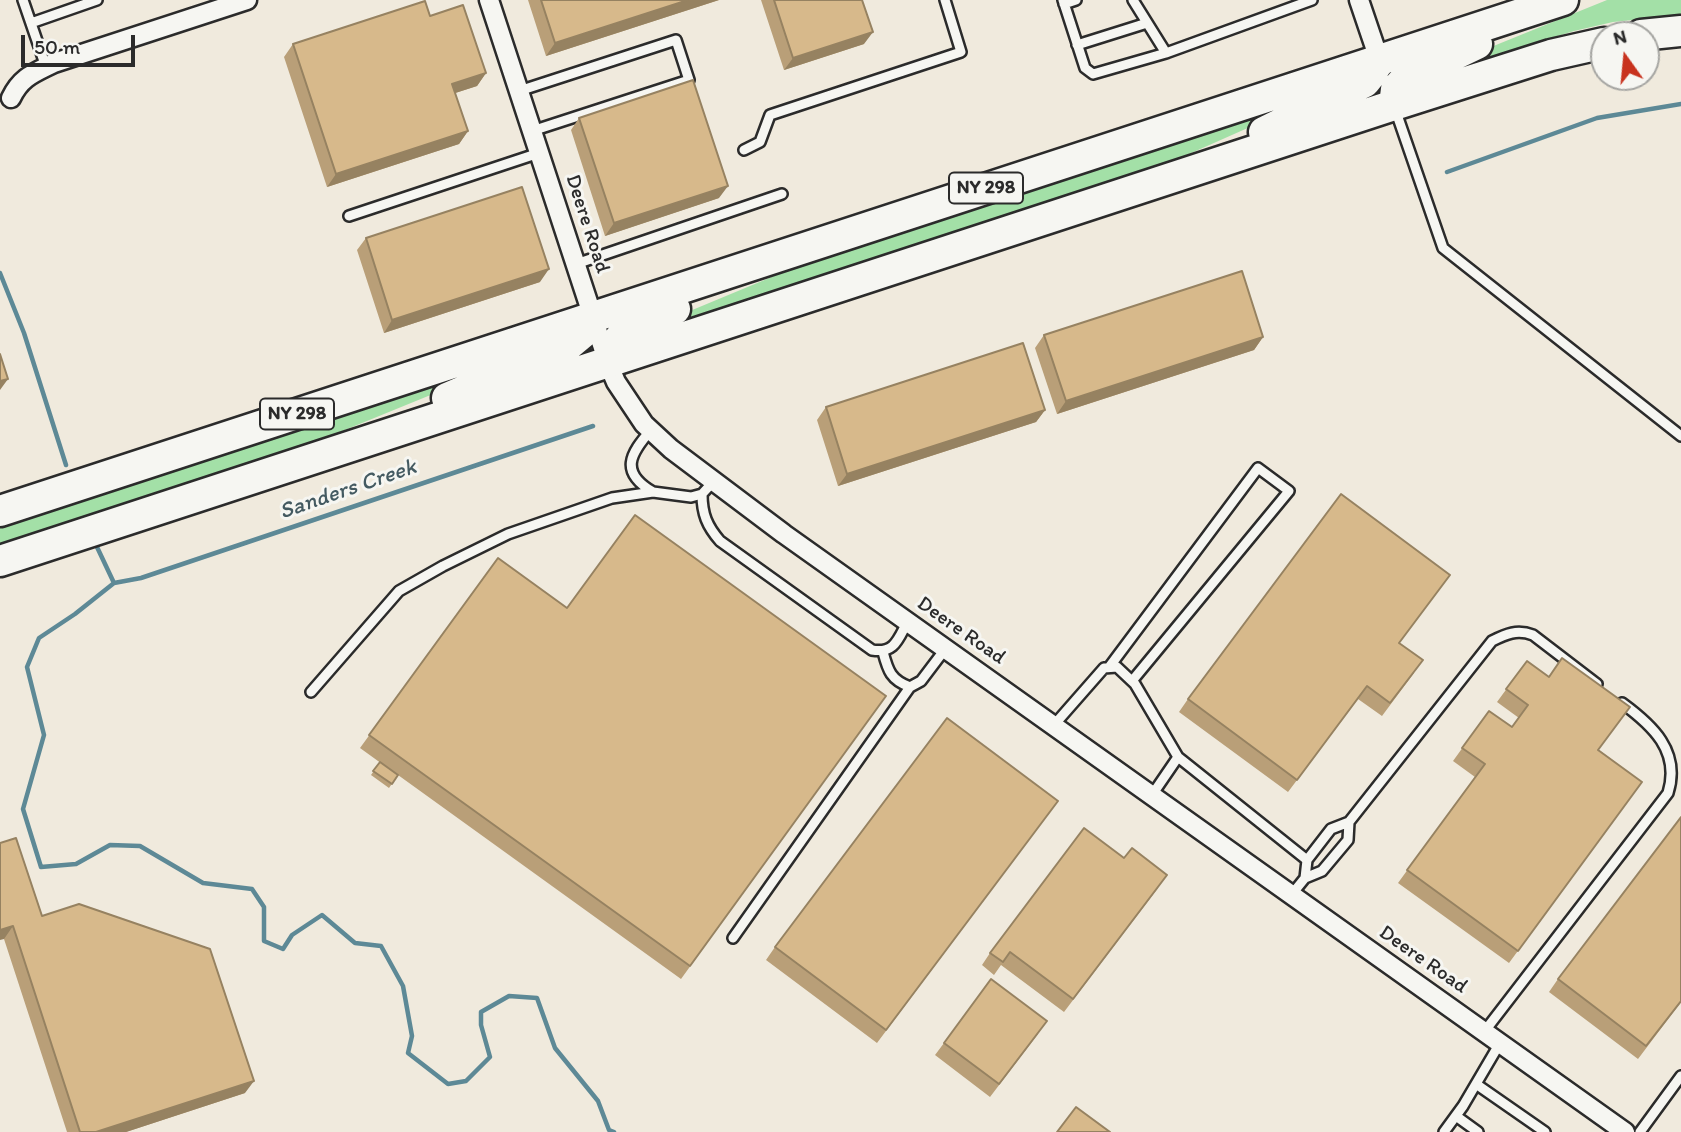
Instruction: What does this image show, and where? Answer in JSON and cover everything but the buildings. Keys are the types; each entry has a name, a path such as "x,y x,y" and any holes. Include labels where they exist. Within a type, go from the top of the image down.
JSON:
{"main road":[{"name":"NY 298","path":"0,511 1563,0"},
{"path":"1394,105 1396,89 1406,78 1576,0"},
{"path":"1660,33 1681,30"},
{"name":"NY 298","path":"0,561 1394,105 1551,55 1590,46"},
{"path":"1171,178 1365,82 1375,70 1379,59"},
{"path":"608,363 614,343 629,329 729,288 832,239"},
{"path":"359,444 454,394 566,347 589,329 593,317"}],"street":[{"path":"11,98 18,84 46,67 216,5 247,0"},
{"name":"Deere Road","path":"489,0 616,382 632,408 651,430 708,488 908,621 1625,1132"},
{"path":"1359,0 1394,105"}],"lane":[{"path":"23,0 46,67"},
{"path":"31,23 97,0"},
{"path":"744,150 760,142 770,115 961,52 945,0"},
{"path":"1076,0 1064,2 1085,68 1093,74 1166,53 1312,0"},
{"path":"1133,0 1166,53"},
{"path":"1077,45 1147,23"},
{"path":"519,90 676,40 689,80 533,131"},
{"path":"1394,105 1443,248 1680,434"},
{"path":"349,216 539,153"},
{"path":"576,264 782,194"},
{"path":"651,430 634,449 630,463 632,473 639,484 653,492"},
{"path":"1110,666 1258,468 1289,491 1132,681"},
{"path":"311,692 399,590 508,534 612,498 653,492 691,497 708,488"},
{"path":"708,488 702,509 708,528 720,541 872,650 884,652 894,646 908,621"},
{"path":"1305,878 1307,860 1331,829 1349,822 1492,641 1507,634 1522,631 1533,635 1655,727 1667,744 1673,762 1675,779 1668,793 1484,1032"},
{"path":"733,937 910,687 921,681 946,648"},
{"path":"884,652 887,668 897,682 910,687"},
{"path":"1054,725 1104,668 1117,667 1132,681 1178,757 1307,860"},
{"path":"1152,795 1178,757"},
{"path":"1292,894 1305,878 1322,871 1348,840 1349,822"},
{"path":"1444,1132 1500,1043"},
{"path":"1640,1132 1681,1076"},
{"path":"1475,1084 1545,1132"},
{"path":"1456,1116 1478,1132"}],"green space":[{"path":"1607,0 1681,0 1681,15 1623,21 1590,21 1590,27 1423,78 1422,75"},
{"path":"1347,84 1171,162 638,336 637,333 875,234"},
{"path":"558,343 313,443 0,545 0,526 47,506"}],"waterway":[{"name":"Sanders Creek","path":"1447,172 1597,118 1681,104"},
{"path":"0,273 24,333 66,465"},
{"name":"Sanders Creek","path":"114,583 141,578 593,426"},
{"path":"97,547 114,583 39,638 27,667 44,735 23,809 41,867 76,864 110,845 140,846 203,883 252,889 264,907 264,941 283,949 292,935 322,915 355,943 381,946 403,986 412,1036 408,1053 448,1084 466,1081 490,1057 481,1025 481,1012 509,996 537,998 555,1048 598,1101 609,1130 614,1132"}]}
